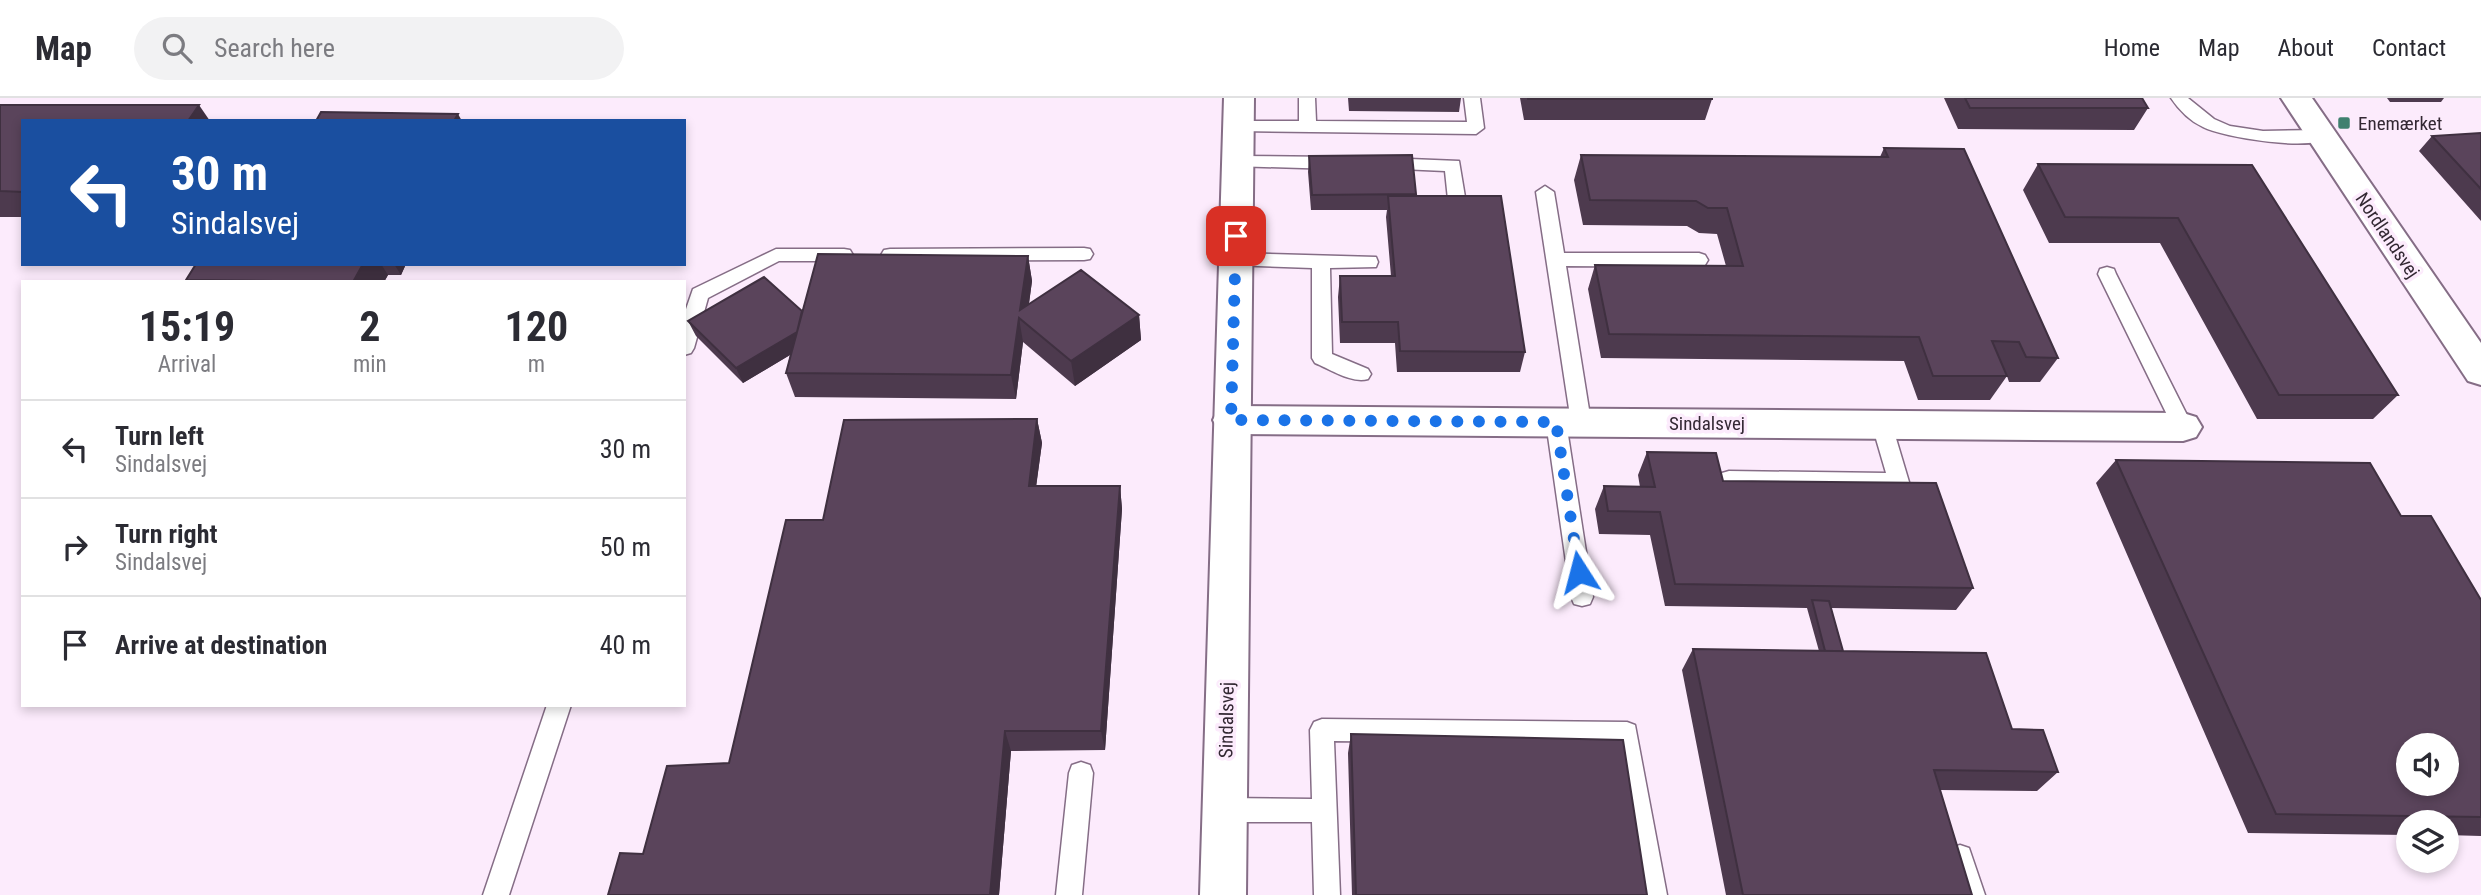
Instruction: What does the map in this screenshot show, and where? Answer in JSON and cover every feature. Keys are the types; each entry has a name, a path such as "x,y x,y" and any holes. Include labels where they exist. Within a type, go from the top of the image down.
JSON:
{"street":[{"name":"Nordlandsvej","path":"2295,98 2481,371"},
{"name":"Sindalsvej","path":"1223,895 1239,129"},
{"name":"Sindalsvej","path":"1231,420 2183,427"}],"lane":[{"path":"1307,98 1308,126"},
{"path":"1239,129 1308,126 1476,128 1472,98"},
{"path":"2179,98 2205,121 2233,132 2253,136 2320,136"},
{"path":"1239,129 1366,164 1453,165 1458,209"},
{"path":"1545,192 1556,260 1583,597"},
{"path":"686,341 700,295 776,255 1084,254"},
{"path":"1235,260 1369,262"},
{"path":"1556,260 1699,260"},
{"path":"1321,261 1322,358 1361,374"},
{"path":"2107,274 2183,427"},
{"path":"1729,479 1899,482 1882,425"},
{"path":"496,895 558,707"},
{"path":"1327,895 1322,730 1627,733 1654,895"},
{"path":"1069,895 1081,773"},
{"path":"1225,810 1324,811"},
{"path":"1952,833 1972,895"}],"building":[{"path":"1712,98 1712,99 1528,99"},
{"path":"1965,98 2142,98 2148,108 1970,108"},
{"path":"0,105 199,105 189,119 21,119 21,192 0,191"},
{"path":"321,112 458,114 455,119 317,119"},
{"path":"2481,133 2481,189 2432,136"},
{"path":"1884,148 1964,149 2058,358 2026,357 2019,342 1992,341 2007,376 1933,376 1919,337 1609,334 1595,265 1743,266 1727,208 1708,208 1696,201 1590,200 1581,155 1888,157"},
{"path":"1412,155 1416,194 1312,195 1309,156"},
{"path":"2038,164 2252,165 2398,395 2279,395 2178,218 2065,217"},
{"path":"1388,196 1501,196 1525,352 1400,351 1398,322 1342,322 1340,276 1395,276"},
{"path":"818,254 1028,256 1020,310 1081,270 1139,315 1071,361 1019,318 1011,375 786,373"},
{"path":"195,266 362,266 354,280 186,280"},
{"path":"764,277 802,311 797,332 736,368 688,321"},
{"path":"1037,419 1029,486 1120,486 1101,731 1005,731 990,895 608,895 620,853 643,854 667,766 729,763 786,520 823,520 844,420"},
{"path":"1647,452 1716,453 1723,481 1936,483 1973,588 1675,584 1660,512 1608,511 1604,486 1655,487"},
{"path":"2116,460 2370,463 2401,516 2431,516 2481,600 2481,817 2459,817 2459,810 2396,810 2396,816 2276,814"},
{"path":"1812,600 1829,601 1843,651 1825,651"},
{"path":"1693,649 1986,653 2012,729 2043,730 2058,772 1934,770 1972,895 1743,895"},
{"path":"1351,734 1623,740 1647,895 1356,895"}],"place":[{"name":"Enemærket","path":"2344,123"}],"route":[{"path":"1236,236 1231,420 1556,422 1579,572"}]}
